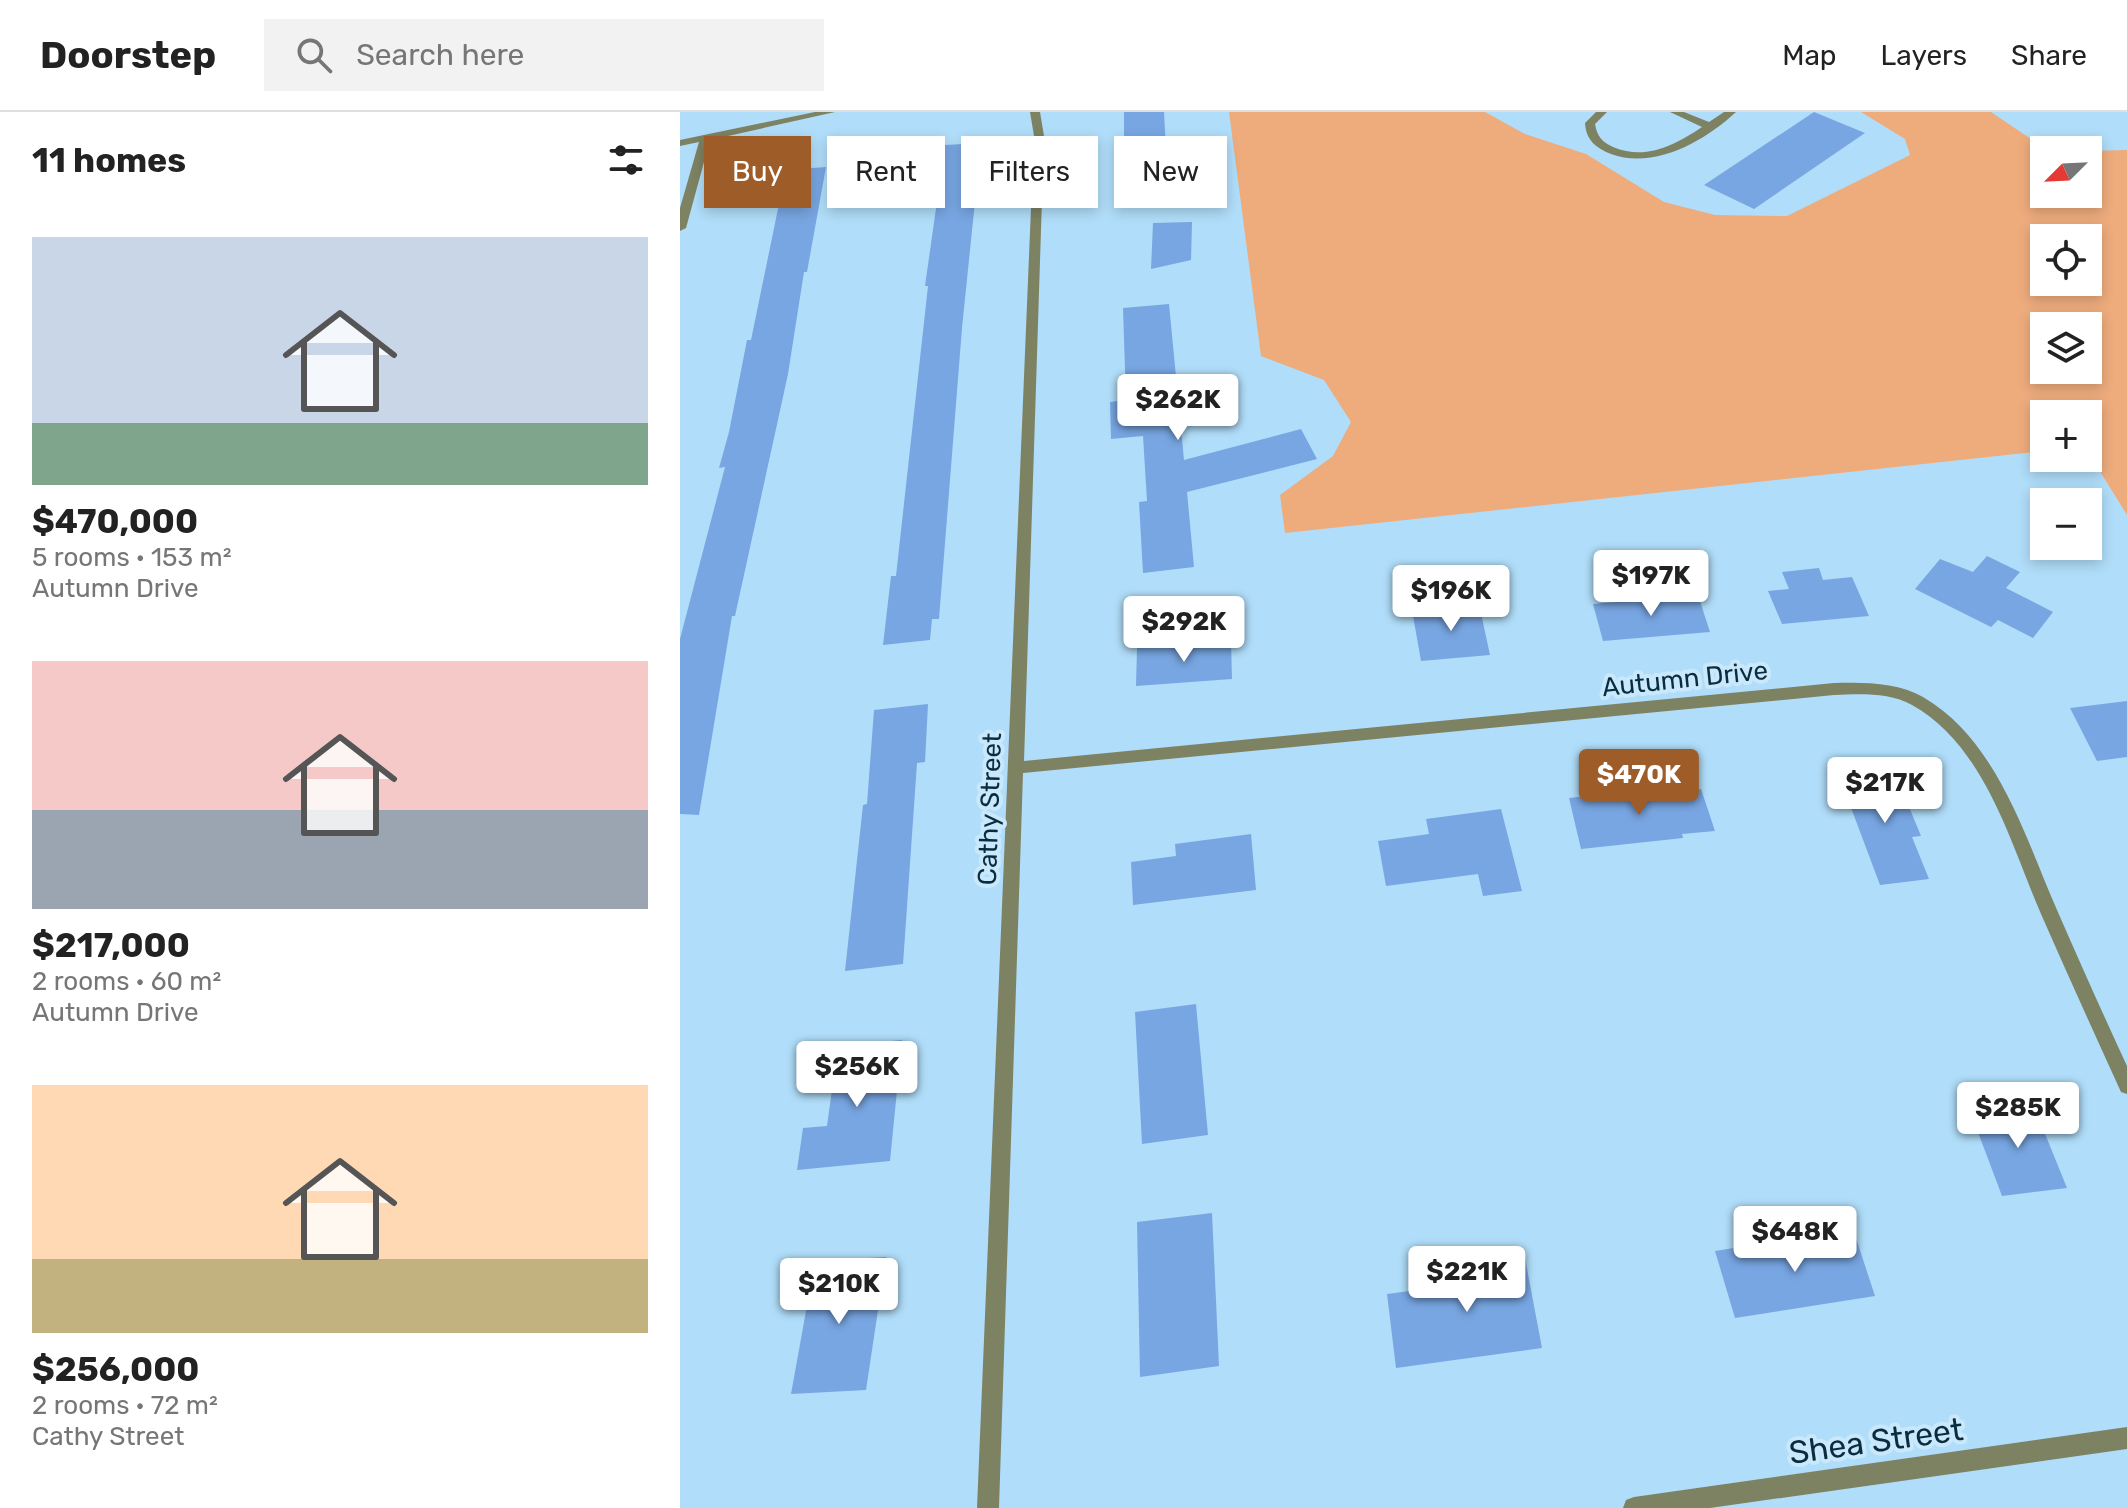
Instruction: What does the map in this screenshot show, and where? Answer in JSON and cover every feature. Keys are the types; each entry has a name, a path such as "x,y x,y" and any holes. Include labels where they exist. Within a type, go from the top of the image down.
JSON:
{"street":[{"path":"723,136 830,112"},
{"name":"Cathy Street","path":"988,1508 1039,136 1035,112"},
{"path":"1602,112 1590,123 1590,132 1595,140 1605,147 1634,156 1665,153 1731,112"},
{"path":"1675,112 1709,126"},
{"path":"680,143 704,140"},
{"path":"680,228 704,144"},
{"name":"Autumn Drive","path":"1015,768 1834,689 1890,692 1917,701 1940,717 1974,756 2000,803 2127,1086"},
{"name":"Shea Street","path":"1634,1508 2127,1438"}],"shaded area":[{"path":"1229,112 1485,112 1525,134 1586,154 1664,202 1715,215 1787,216 1910,155 1905,139 1861,112 1991,112 2030,138 2030,208 2102,208 2102,151 2127,150 2127,515 2100,472 2102,400 2030,400 2030,453 1285,533 1280,495 1333,456 1351,422 1324,380 1261,356"}],"building":[{"path":"1124,112 1164,112 1165,136 1124,136"},
{"path":"1814,112 1865,133 1754,209 1704,185"},
{"path":"961,144 961,208 974,208 939,619 932,619 930,640 883,645 891,576 896,576 928,286 925,286 936,208 945,208 945,145"},
{"path":"826,167 807,272 804,272 788,374 735,616 732,616 699,815 680,814 680,639 725,467 719,468 747,340 751,340 778,208 811,208 811,168"},
{"path":"1192,222 1191,260 1151,269 1153,223"},
{"path":"1169,304 1184,460 1301,429 1317,459 1187,492 1194,567 1143,573 1139,502 1147,501 1143,436 1111,439 1110,402 1126,400 1123,308"},
{"path":"1987,556 2020,572 2006,588 2053,612 2033,638 1998,620 1991,627 1915,589 1940,559 1973,572"},
{"path":"1819,568 1823,580 1852,577 1869,616 1782,624 1768,591 1789,589 1782,572"},
{"path":"1698,595 1710,632 1603,641 1593,604"},
{"path":"1479,604 1490,655 1421,661 1412,610"},
{"path":"1231,641 1232,679 1136,686 1137,648"},
{"path":"2127,701 2127,757 2097,761 2070,708"},
{"path":"928,704 925,762 917,763 903,964 845,971 863,805 867,804 874,710"},
{"path":"1893,768 1921,836 1912,837 1929,879 1880,885 1838,773"},
{"path":"1651,789 1652,794 1701,789 1715,831 1682,834 1683,838 1581,849 1569,798"},
{"path":"1501,809 1522,891 1483,896 1478,874 1386,886 1378,841 1429,834 1426,819"},
{"path":"1251,834 1256,890 1133,905 1131,862 1176,856 1175,844"},
{"path":"1196,1004 1208,1135 1142,1144 1135,1012"},
{"path":"902,1040 890,1161 797,1170 803,1128 827,1126 838,1046"},
{"path":"2033,1104 2067,1188 2002,1196 1970,1111"},
{"path":"1212,1213 1219,1366 1140,1377 1137,1222"},
{"path":"1853,1229 1875,1296 1735,1318 1715,1251"},
{"path":"1524,1253 1542,1348 1396,1368 1387,1294 1447,1286 1443,1264"},
{"path":"886,1257 866,1390 791,1394 815,1261"}]}
